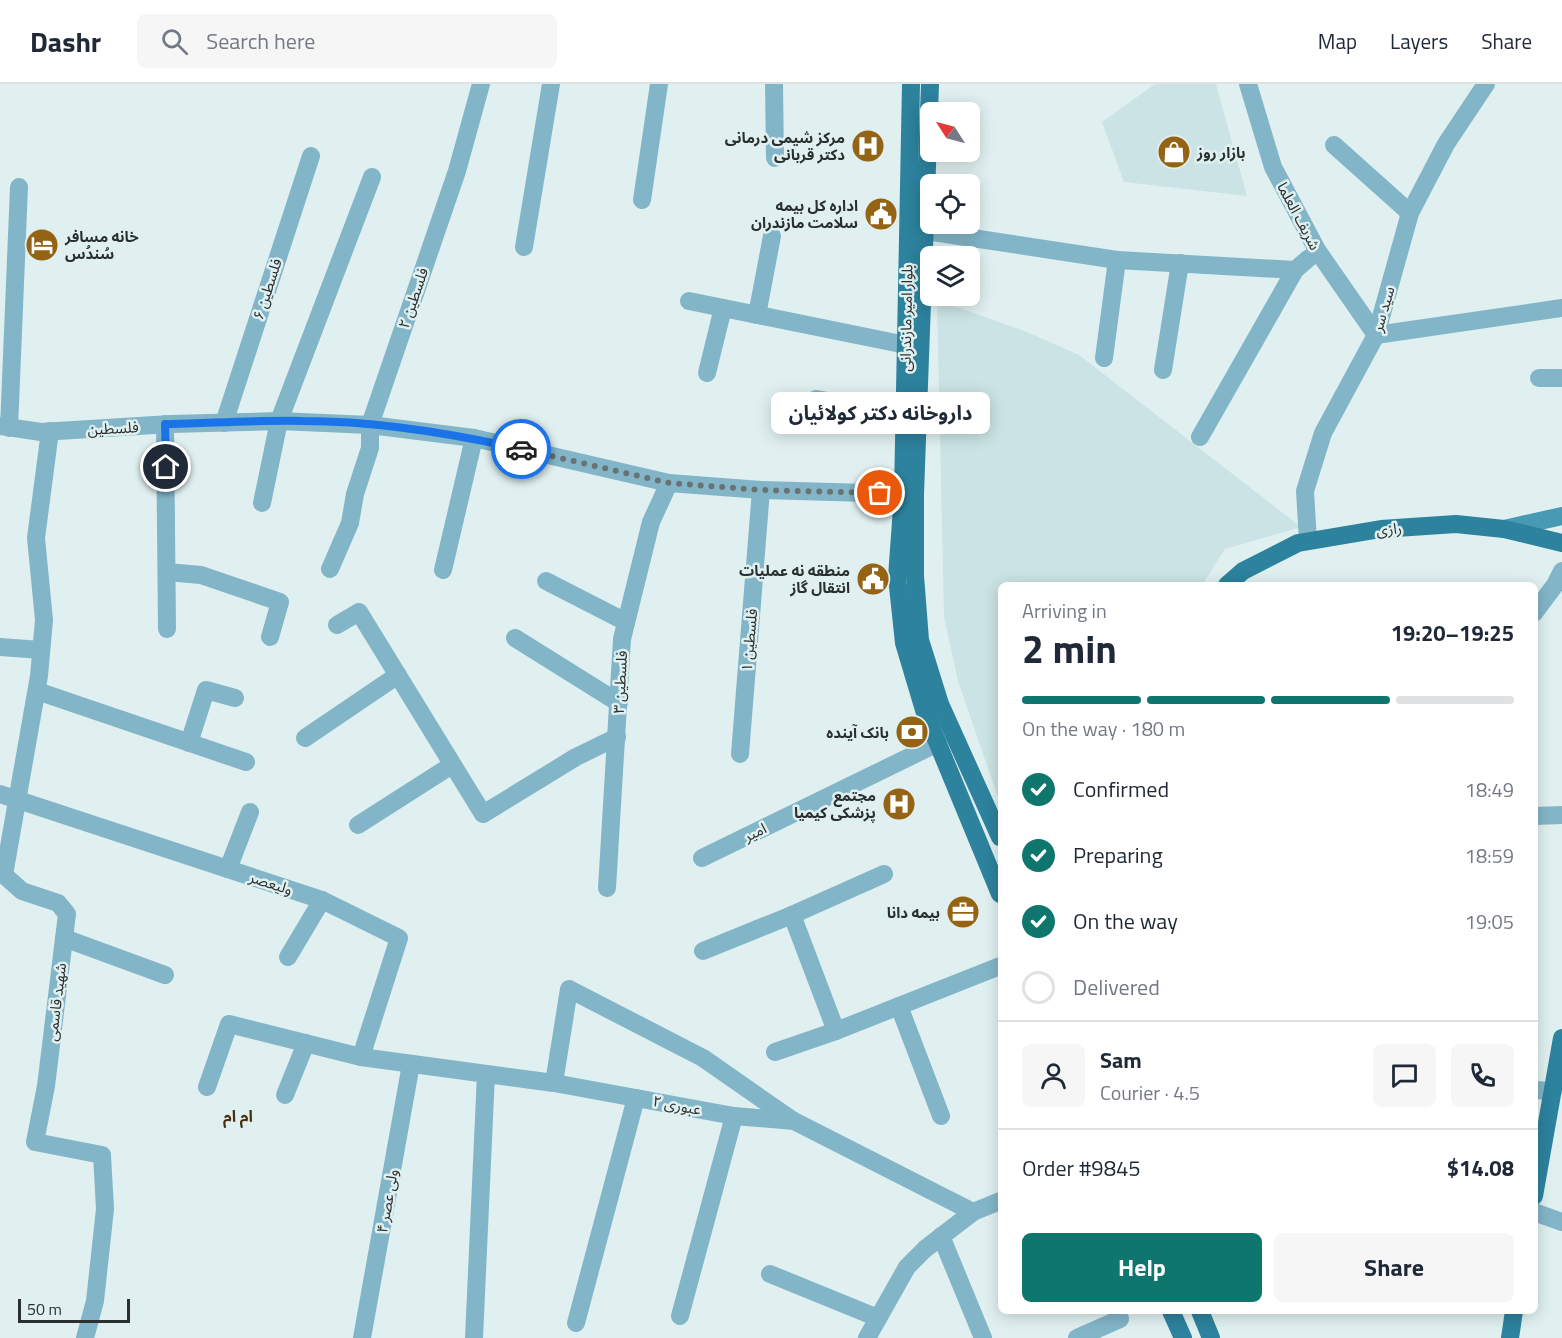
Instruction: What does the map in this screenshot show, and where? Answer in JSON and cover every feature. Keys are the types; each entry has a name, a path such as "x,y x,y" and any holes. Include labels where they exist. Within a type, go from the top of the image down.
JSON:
{"main road":[{"name":"بلوار امیر مازندرانی","path":"911,84 903,494 897,578 904,643 924,710 998,889"},
{"name":"بلوار امیر مازندرانی","path":"928,174 930,84"},
{"name":"بلوار امیر مازندرانی","path":"926,234 915,494 915,576 920,640 940,704 998,829"},
{"path":"1504,528 1562,516"},
{"name":"رازی","path":"1230,582 1263,559 1298,543 1392,528 1456,524 1504,528 1562,543"},
{"path":"1538,1154 1544,1090 1562,1038"},
{"path":"1173,1314 1183,1338"},
{"path":"1201,1314 1211,1338"},
{"path":"1510,1338 1514,1314"}],"street":[{"name":"فلسطین ۲","path":"330,569 350,523 355,494 370,448 370,424 457,171 482,84"},
{"path":"524,247 551,84"},
{"path":"642,200 659,84"},
{"path":"774,84 775,158"},
{"name":"شریف العلما","path":"1248,84 1273,167 1317,250 1376,335"},
{"name":"سید سر","path":"1308,542 1305,491 1323,433 1376,335 1410,213 1446,144 1486,84"},
{"path":"1334,145 1410,213"},
{"name":"فلسطین ۶","path":"224,423 311,156"},
{"path":"262,503 279,421 372,177"},
{"path":"4,427 8,257 19,187"},
{"path":"946,234 1117,260 1294,270"},
{"path":"757,315 772,236"},
{"path":"1200,437 1294,270 1309,258"},
{"path":"1104,358 1117,260"},
{"path":"1163,370 1180,263"},
{"path":"689,301 906,345"},
{"path":"707,373 723,308"},
{"path":"1376,335 1562,308"},
{"path":"1539,378 1562,378"},
{"path":"816,399 905,414"},
{"name":"فلسطین","path":"4,427 50,431 165,424 279,421 370,424 474,438 669,483 761,490 903,494"},
{"path":"165,424 167,629"},
{"path":"2,875 19,799 37,691 44,620 36,538 50,431"},
{"path":"443,570 474,438"},
{"name":"فلسطین ۳","path":"608,888 622,639 651,522 669,483"},
{"name":"فلسطین ۱","path":"740,754 761,490"},
{"path":"1538,608 1555,585 1562,571"},
{"path":"166,572 201,575 280,602 270,637"},
{"path":"546,581 626,622"},
{"path":"337,625 359,612 483,814 576,757 617,738"},
{"path":"515,638 619,703"},
{"path":"0,647 41,650"},
{"path":"305,738 398,675"},
{"path":"189,743 206,690 235,698"},
{"path":"37,691 246,762"},
{"name":"امیر","path":"702,858 938,742"},
{"path":"358,825 452,765"},
{"name":"ولیعصر","path":"0,794 322,900 399,938 361,1058"},
{"path":"228,869 250,812"},
{"path":"1538,816 1562,815"},
{"path":"703,951 792,915 884,873"},
{"name":"شهید قاسمی","path":"2,875 22,891 58,903 68,914 46,1086 35,1142 102,1155 105,1209 95,1301 85,1338"},
{"path":"288,957 322,900"},
{"path":"792,915 836,1031"},
{"path":"64,938 165,975"},
{"path":"775,1052 836,1031 998,967"},
{"path":"554,1083 569,989 703,1058 794,1121"},
{"path":"898,1006 941,1116"},
{"name":"عبوری ۲","path":"207,1088 229,1024 361,1058 554,1083 734,1116 794,1121 973,1212"},
{"path":"285,1095 306,1043"},
{"name":"ولی عصر ۴","path":"362,1338 411,1064"},
{"path":"474,1338 486,1074"},
{"path":"576,1323 636,1098"},
{"path":"680,1316 734,1116"},
{"path":"867,1338 907,1267 941,1236 973,1212 998,1202"},
{"path":"1538,1213 1562,1222"},
{"path":"941,1236 983,1338"},
{"path":"770,1274 878,1318"},
{"path":"1077,1338 1120,1319"}],"shaded area":[{"name":"بازار روز","path":"1155,84 1216,84 1247,196 1124,182 1102,122"},
{"path":"937,306 954,306 1027,332 1079,355 1301,527 1225,549 1204,582 998,582 998,797 958,681 944,617"}],"way so far":[{"path":"521,449 669,483 761,490 880,493"}],"place":[{"name":"مرکز شیمی درمانی دکتر قربانی","path":"868,146"},
{"name":"بازار روز","path":"1174,152"},
{"name":"اداره کل بیمه سلامت مازندران","path":"881,214"},
{"name":"خانه مسافر سُندُس","path":"42,245"},
{"name":"داروخانه دکتر کولائیان","path":"880,493"},
{"name":"منطقه نه عملیات انتقال گاز","path":"873,579"},
{"name":"بانک آینده","path":"912,732"},
{"name":"مجتمع پزشکی کیمیا","path":"899,804"},
{"name":"بیمه دانا","path":"963,912"}],"district":[{"name":"ام ام","path":"238,1116"}],"route":[{"path":"166,467 165,424 304,421 370,424 474,438 521,449"}]}
